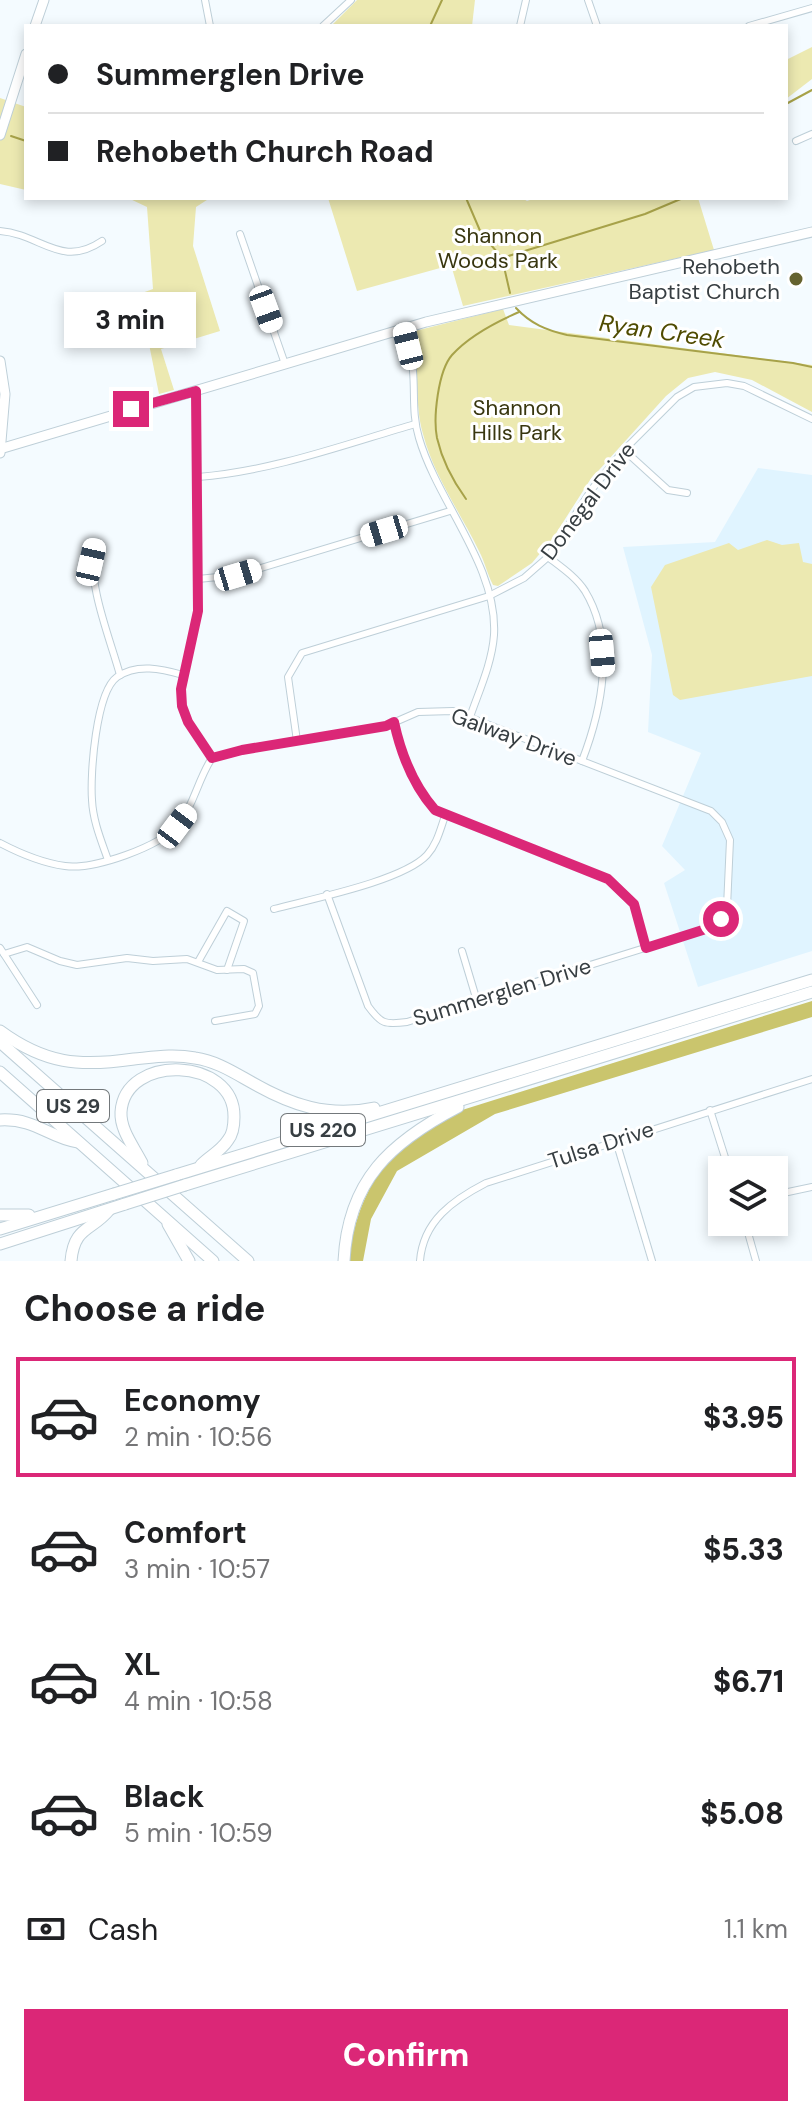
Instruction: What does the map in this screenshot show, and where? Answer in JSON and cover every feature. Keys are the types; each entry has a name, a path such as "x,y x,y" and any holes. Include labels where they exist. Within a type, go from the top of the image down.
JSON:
{"highway":[{"name":"US 220","path":"0,1244 125,1204 180,1180 197,1169 812,980"},
{"name":"US 220","path":"0,1229 114,1194 180,1180 470,1097 812,992"},
{"path":"0,1031 31,1051 67,1063 106,1063 167,1055 210,1061 290,1103 315,1110 365,1110 449,1092"},
{"name":"US 29","path":"0,1042 248,1261"},
{"path":"146,1170 127,1136 121,1113 128,1093 141,1079 166,1071 200,1073 213,1078 229,1094 235,1109 229,1139 197,1169"},
{"name":"US 29","path":"0,1072 213,1261"},
{"path":"344,1261 347,1232 356,1203 379,1165 409,1135 457,1108 470,1097"},
{"path":"0,1120 35,1124 65,1140 79,1142"},
{"path":"71,1261 72,1250 81,1232 102,1218 110,1208"},
{"path":"0,1215 53,1212"},
{"path":"166,1220 189,1261"}],"street":[{"path":"205,0 210,24"},
{"path":"325,24 351,0"},
{"path":"520,24 526,0"},
{"path":"588,0 596,24"},
{"path":"36,24 42,1"},
{"path":"756,24 812,8"},
{"path":"0,135 24,64"},
{"path":"796,141 812,134"},
{"path":"0,231 32,238 58,251 78,253 102,241"},
{"path":"0,361 5,394 0,451 438,319 812,232"},
{"path":"240,234 285,364"},
{"path":"404,329 413,371 415,424 419,440 450,511 482,569 489,596 494,636 488,665 470,717"},
{"name":"Donegal Drive","path":"297,741 288,677 302,653 489,596 524,578 548,557 592,489 624,450 677,397 694,387 710,383 744,386 812,419"},
{"path":"0,843 48,863 67,866 108,860 155,843 168,835 187,813 203,772 212,758 188,722 182,706 183,675 198,611 196,391"},
{"path":"198,477 247,472 280,464 415,424"},
{"path":"624,450 668,490 687,493"},
{"path":"198,579 238,575 450,511"},
{"path":"95,545 91,562 95,585 120,675"},
{"path":"548,557 572,575 584,589 600,634 603,672 600,702 582,761"},
{"path":"108,860 96,825 92,799 100,704 107,688 120,675 146,668 183,675"},
{"name":"Galway Drive","path":"212,758 242,750 372,729 427,711 453,711 711,811 722,822 730,840 727,907 721,919 709,928"},
{"path":"394,722 407,765 422,796 435,810 608,879 634,904 646,948"},
{"path":"274,909 401,874 418,863 435,844 445,816"},
{"name":"Summerglen Drive","path":"327,894 368,1006 377,1018 387,1024 407,1022 709,928"},
{"path":"198,962 227,911 244,921 227,970"},
{"path":"37,1005 2,951 27,947 77,965 127,958 157,961 187,959 217,970 244,969 253,973 259,1006 255,1014 215,1021"},
{"path":"462,951 477,1001"},
{"name":"Tulsa Drive","path":"420,1257 426,1234 436,1219 461,1196 486,1183 812,1079"},
{"path":"710,1110 725,1156"},
{"path":"616,1141 652,1261"},
{"path":"788,1192 812,1187"},
{"path":"749,1236 756,1261"}],"shaded area":[{"path":"758,468 812,475 812,951 698,987 664,883 685,870 662,846 701,753 648,732 652,655 623,547 715,542"},
{"path":"812,1001 812,1017 495,1114 397,1171 371,1219 363,1261 349,1261 356,1223 370,1188 391,1158 429,1126 459,1111"}],"green space":[{"path":"357,0 475,0 472,24 333,24"},
{"path":"812,47 812,79 788,97 788,59"},
{"path":"0,98 24,106 24,190 0,184"},
{"path":"132,200 207,200 196,207 193,246 220,331 161,349 174,390 159,394 139,294 153,289 147,207"},
{"name":"Shannon Woods Park","path":"329,200 699,200 714,250 463,306 451,265 357,291"},
{"name":"Shannon Hills Park","path":"503,309 509,325 812,365 812,412 752,380 715,372 688,378 666,396 590,480 553,538 532,563 498,586 493,585 428,449 420,422 410,336 411,332"},
{"path":"767,540 782,545 799,543 803,562 812,564 812,676 680,700 673,695 651,587 665,565 729,543 738,550"}],"waterway":[{"path":"431,24 442,0"},
{"path":"788,103 812,90"},
{"name":"Ryan Creek","path":"11,136 24,140"},
{"name":"Ryan Creek","path":"467,200 481,233 502,258 510,293"},
{"path":"502,258 645,214 678,200"},
{"name":"Ryan Creek","path":"516,308 539,326 567,335 812,367"},
{"path":"466,499 448,470 437,438 436,407 443,372 452,355 466,342 519,312"}],"place":[{"name":"Rehobeth Baptist Church","path":"796,279"}],"route":[{"path":"131,409 196,391 198,611 181,689 182,706 188,722 212,758 394,722 407,765 422,796 435,810 608,879 634,904 646,948 709,928 721,919"}]}
